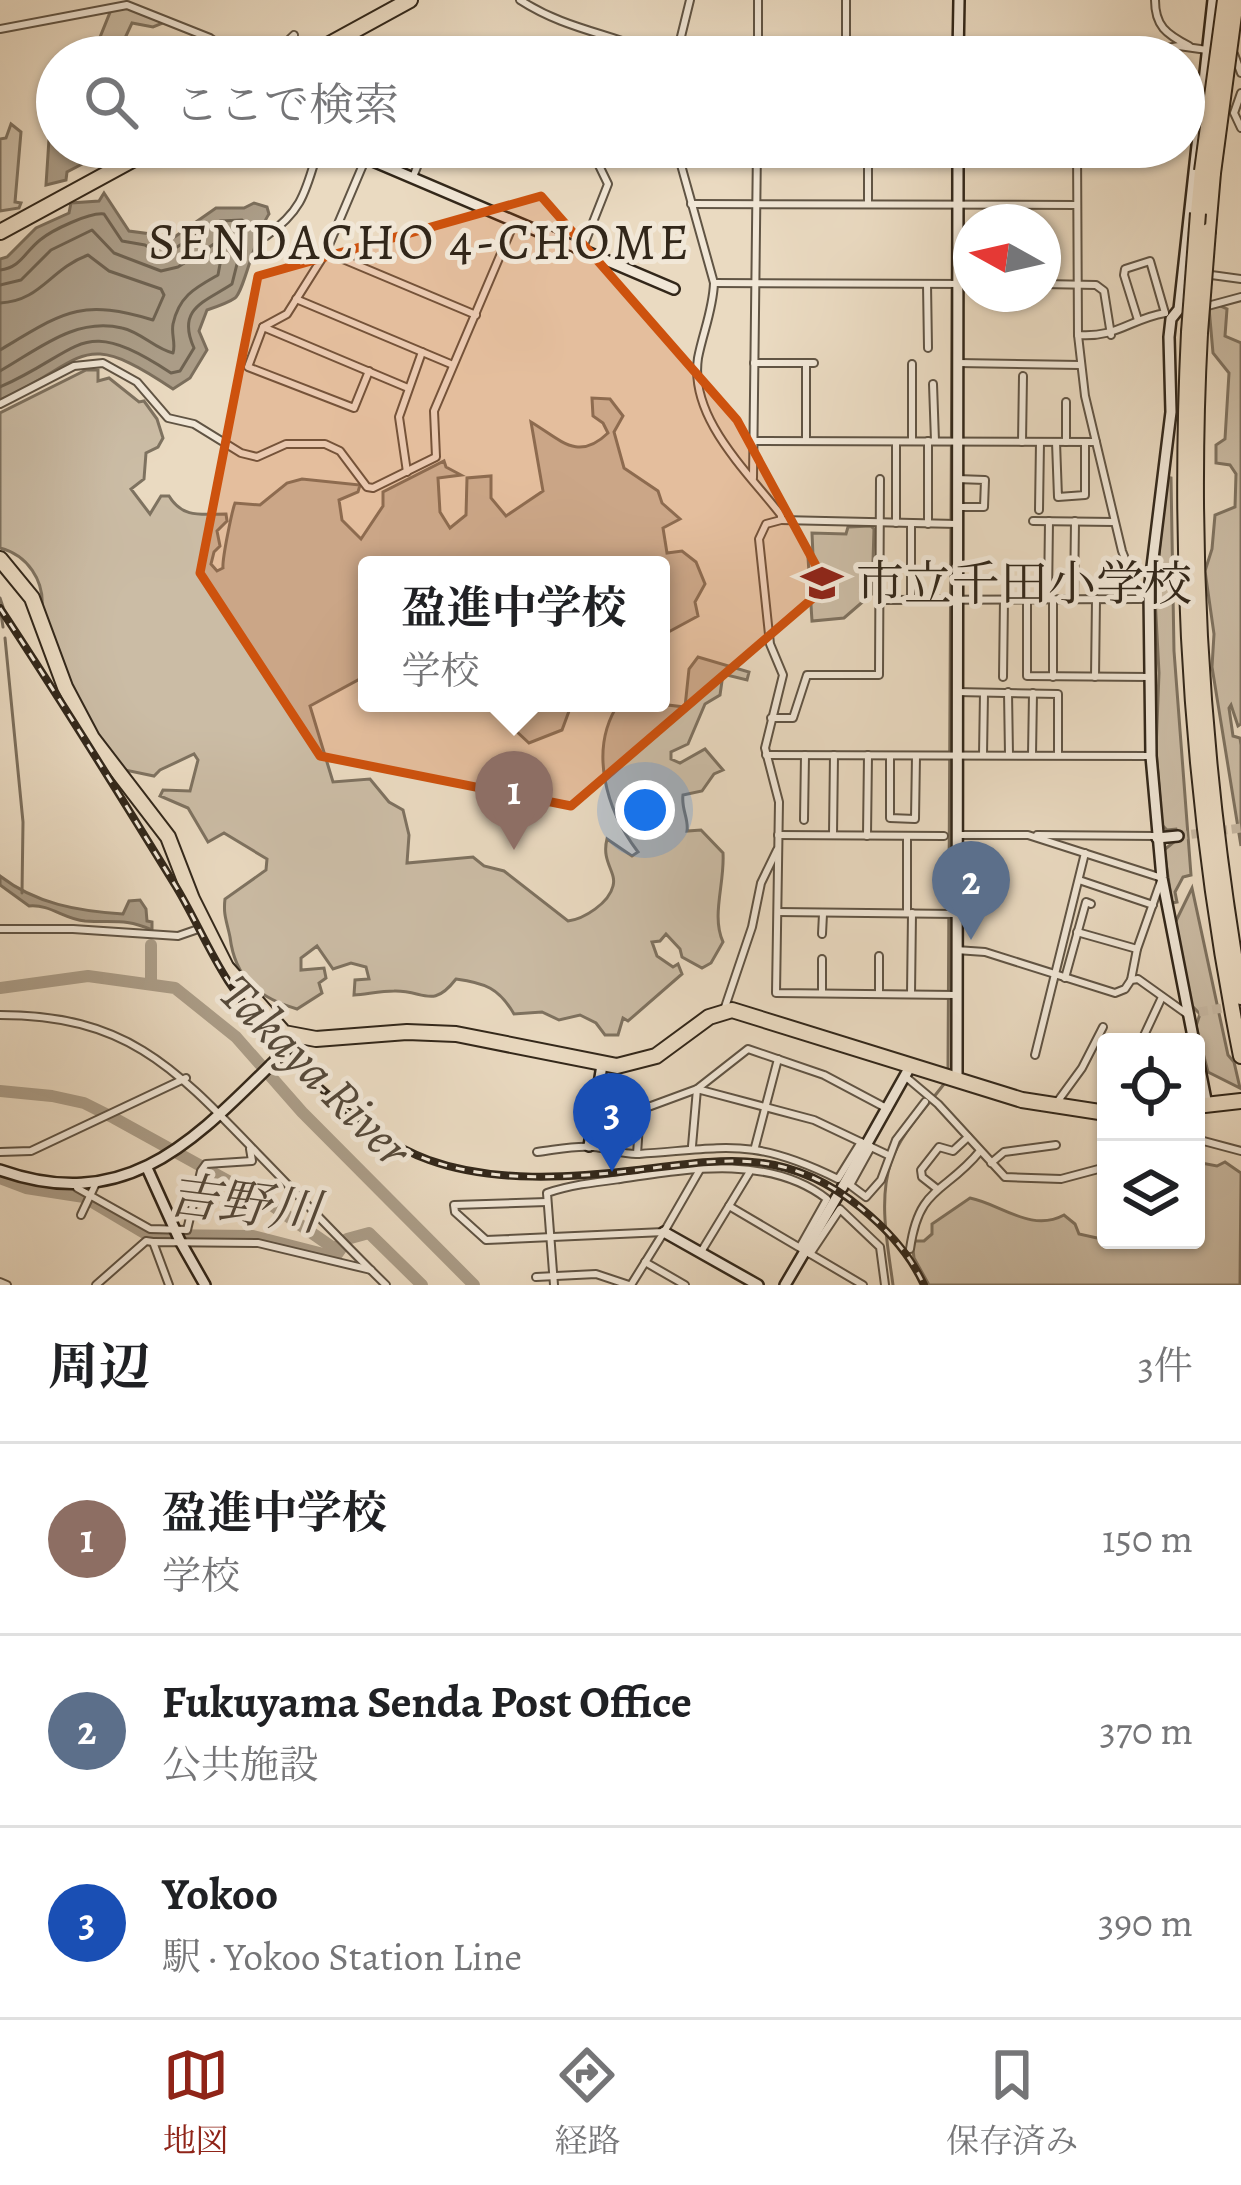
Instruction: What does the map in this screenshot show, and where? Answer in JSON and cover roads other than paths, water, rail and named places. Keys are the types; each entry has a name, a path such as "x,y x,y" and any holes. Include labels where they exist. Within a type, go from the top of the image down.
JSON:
{"highway":[{"path":"359,36 410,0"},
{"path":"362,36 425,0"},
{"path":"1225,0 1208,172 1208,231 1194,332 1196,534 1202,689 1223,887 1241,997"},
{"path":"1236,0 1198,213 1184,535 1192,707 1212,887 1241,1056"},
{"path":"2,224 105,168"},
{"path":"2,224 114,168"},
{"path":"0,559 32,598 65,687 92,739 168,838 236,982 278,1028 294,1037 437,1032 602,1065 646,1061 724,1010 908,1071 949,1077 1054,1108 1097,1112"},
{"path":"1205,1105 1241,1101"}],"street":[{"path":"520,0 558,23 604,36"},
{"path":"681,36 690,0"},
{"path":"758,0 758,36"},
{"path":"844,36 846,0"},
{"path":"957,36 958,0"},
{"path":"1155,0 1156,18 1173,36"},
{"path":"1205,68 1213,0"},
{"path":"0,29 127,5 205,36"},
{"path":"1207,50 1238,56 1241,73"},
{"path":"1241,93 1234,113 1241,128"},
{"path":"266,236 300,207 312,168"},
{"path":"362,168 326,252 286,314 263,327 248,367 354,408 369,371"},
{"path":"385,168 674,290"},
{"path":"412,179 416,168"},
{"path":"582,250 608,184 600,168"},
{"path":"682,168 714,283 714,304 699,355 700,398 718,435 781,520"},
{"path":"753,478 757,168"},
{"path":"868,168 868,204"},
{"path":"954,204 957,168"},
{"path":"1077,168 1081,365 1114,522 1130,578 1149,609"},
{"path":"1194,168 1182,272 1172,314 1171,412 1149,609 1157,837 1194,1033"},
{"path":"691,204 953,204"},
{"path":"1061,205 1077,205"},
{"path":"0,404 74,367 103,363 136,382 167,418 194,424 241,453 257,457 286,445 325,444 340,451 367,487 373,488 436,457 432,418 515,222"},
{"path":"326,252 476,315"},
{"path":"1138,320 1125,269 1150,261 1172,314"},
{"path":"1182,272 1241,279"},
{"path":"714,283 953,284"},
{"path":"927,284 928,348"},
{"path":"1061,284 1096,285 1104,291 1111,334"},
{"path":"1078,335 1111,334 1138,320 1241,297"},
{"path":"296,299 453,365"},
{"path":"949,1077 956,950 950,836 957,692 952,599 953,524 958,507 952,442 958,364 955,312"},
{"path":"263,327 408,388"},
{"path":"406,472 399,417 422,352"},
{"path":"754,363 810,363 806,440"},
{"path":"912,364 912,441"},
{"path":"958,364 1081,365"},
{"path":"1022,442 1023,376"},
{"path":"928,524 933,383"},
{"path":"1066,402 1066,442"},
{"path":"754,441 1096,442"},
{"path":"896,441 896,523"},
{"path":"1040,442 1040,510"},
{"path":"1056,442 1057,494 1082,497 1085,442"},
{"path":"771,718 793,718 807,675 880,675 880,479"},
{"path":"957,479 987,483 985,507 958,507"},
{"path":"951,995 776,993 779,802 766,755 783,675 770,644 759,539 766,524 781,520 953,524"},
{"path":"1033,521 1114,522"},
{"path":"1048,521 1053,677"},
{"path":"1074,599 1075,521"},
{"path":"911,524 911,600"},
{"path":"1003,677 1004,599"},
{"path":"1027,599 1028,676 1150,676"},
{"path":"1095,676 1096,599"},
{"path":"878,600 1141,599"},
{"path":"957,692 1059,694 1058,755"},
{"path":"983,755 984,692"},
{"path":"1009,692 1009,755"},
{"path":"1032,755 1033,693"},
{"path":"766,755 1151,756"},
{"path":"804,820 805,755"},
{"path":"833,835 834,755"},
{"path":"867,836 868,755"},
{"path":"890,755 890,818 915,818 916,756"},
{"path":"778,835 1178,836"},
{"path":"1028,835 1162,878"},
{"path":"907,836 911,994"},
{"path":"724,1010 752,928 761,884 777,850"},
{"path":"1035,1055 1085,854"},
{"path":"956,950 980,951 1115,993 1131,980 1162,878"},
{"path":"1078,880 1154,905"},
{"path":"1065,978 1086,902 1091,904"},
{"path":"778,912 951,914"},
{"path":"822,934 823,914"},
{"path":"0,929 178,937 206,926"},
{"path":"1065,928 1137,949"},
{"path":"879,956 879,993"},
{"path":"822,959 822,993"},
{"path":"1131,980 1144,982 1193,1013"},
{"path":"1145,1033 1162,997"},
{"path":"0,1015 63,1020 110,1032 152,1054 186,1078 386,1285"},
{"path":"1054,1108 1103,1027"},
{"path":"0,1170 28,1179 76,1183 147,1168 177,1151 221,1113 294,1037"},
{"path":"637,1154 640,1110 697,1090 744,1049 844,1084 888,1108"},
{"path":"755,1148 778,1059"},
{"path":"590,1146 602,1065"},
{"path":"785,1285 908,1071 1005,1178 1032,1181 1097,1170"},
{"path":"0,1152 32,1151 186,1078"},
{"path":"697,1090 814,1120 888,1155"},
{"path":"692,1147 697,1090"},
{"path":"866,1144 850,1185 866,1197 881,1180 888,1155 932,1101"},
{"path":"935,1189 921,1170 939,1147 956,1150 968,1137"},
{"path":"1204,1141 1241,1151"},
{"path":"537,1152 590,1146 637,1154 692,1147 755,1148 838,1179 866,1144"},
{"path":"991,1163 1004,1152 1056,1144"},
{"path":"96,1285 146,1241 187,1230 203,1168 252,1161 252,1148"},
{"path":"910,1249 920,1208 980,1151"},
{"path":"553,1281 550,1191 702,1166 789,1180 826,1198 805,1251"},
{"path":"536,1277 630,1285 702,1166"},
{"path":"147,1168 205,1285"},
{"path":"701,1252 750,1172"},
{"path":"80,1216 97,1181"},
{"path":"76,1183 90,1199 150,1229 258,1244 371,1270"},
{"path":"547,1202 454,1205 455,1212 486,1240 664,1232 758,1285"},
{"path":"729,1206 863,1285"},
{"path":"805,1251 840,1209 880,1247 885,1285"},
{"path":"153,1242 166,1284"},
{"path":"645,1262 685,1285"}],"water":[{"path":"47,168 75,168 67,172 66,180 46,185"},
{"path":"104,193 129,231 151,234 163,245 216,208 244,208 254,203 267,207 269,214 235,298 207,310 199,331 207,350 190,378 173,389 142,369 100,354 68,363 0,400 0,259 36,228 69,213 71,203 99,201"},
{"path":"0,876 43,900 74,908 123,914 129,901 140,900 152,930 126,922 77,920 29,906 0,885"}],"waterway":[{"path":"953,36 954,0"},
{"path":"948,1069 953,168"},
{"path":"0,598 3,607"},
{"path":"1,614 3,627"},
{"path":"5,638 23,822 22,893"},
{"path":"151,945 151,983"},
{"name":"Takaya River","path":"0,988 88,976 175,988 236,1037 302,1112 474,1285"},
{"path":"893,1285 885,1224 887,1177 901,1141 944,1084"},
{"path":"0,1091 84,1103 270,1204 332,1247 342,1247"},
{"name":"吉野川","path":"0,1178 26,1188 84,1197 148,1235 253,1236 335,1257 342,1247"},
{"name":"吉野川","path":"347,1239 369,1233 422,1285"}],"tunnel":[{"path":"1178,836 1241,828"},
{"path":"1199,1012 1241,1005"}],"railway":[{"path":"0,608 154,850 245,1006 317,1085 373,1130 429,1160 506,1175 586,1175 727,1161 780,1166 833,1188 861,1208 897,1243 924,1285"}],"place":[{"name":"市立千田小学校","path":"822,583"},
{"name":"盈進中学校","path":"514,850"},
{"name":"Fukuyama Senda Post Office","path":"971,940"},
{"name":"Yokoo","path":"612,1172"}],"district":[{"name":"SENDACHO 4-CHOME","path":"420,241"}]}
